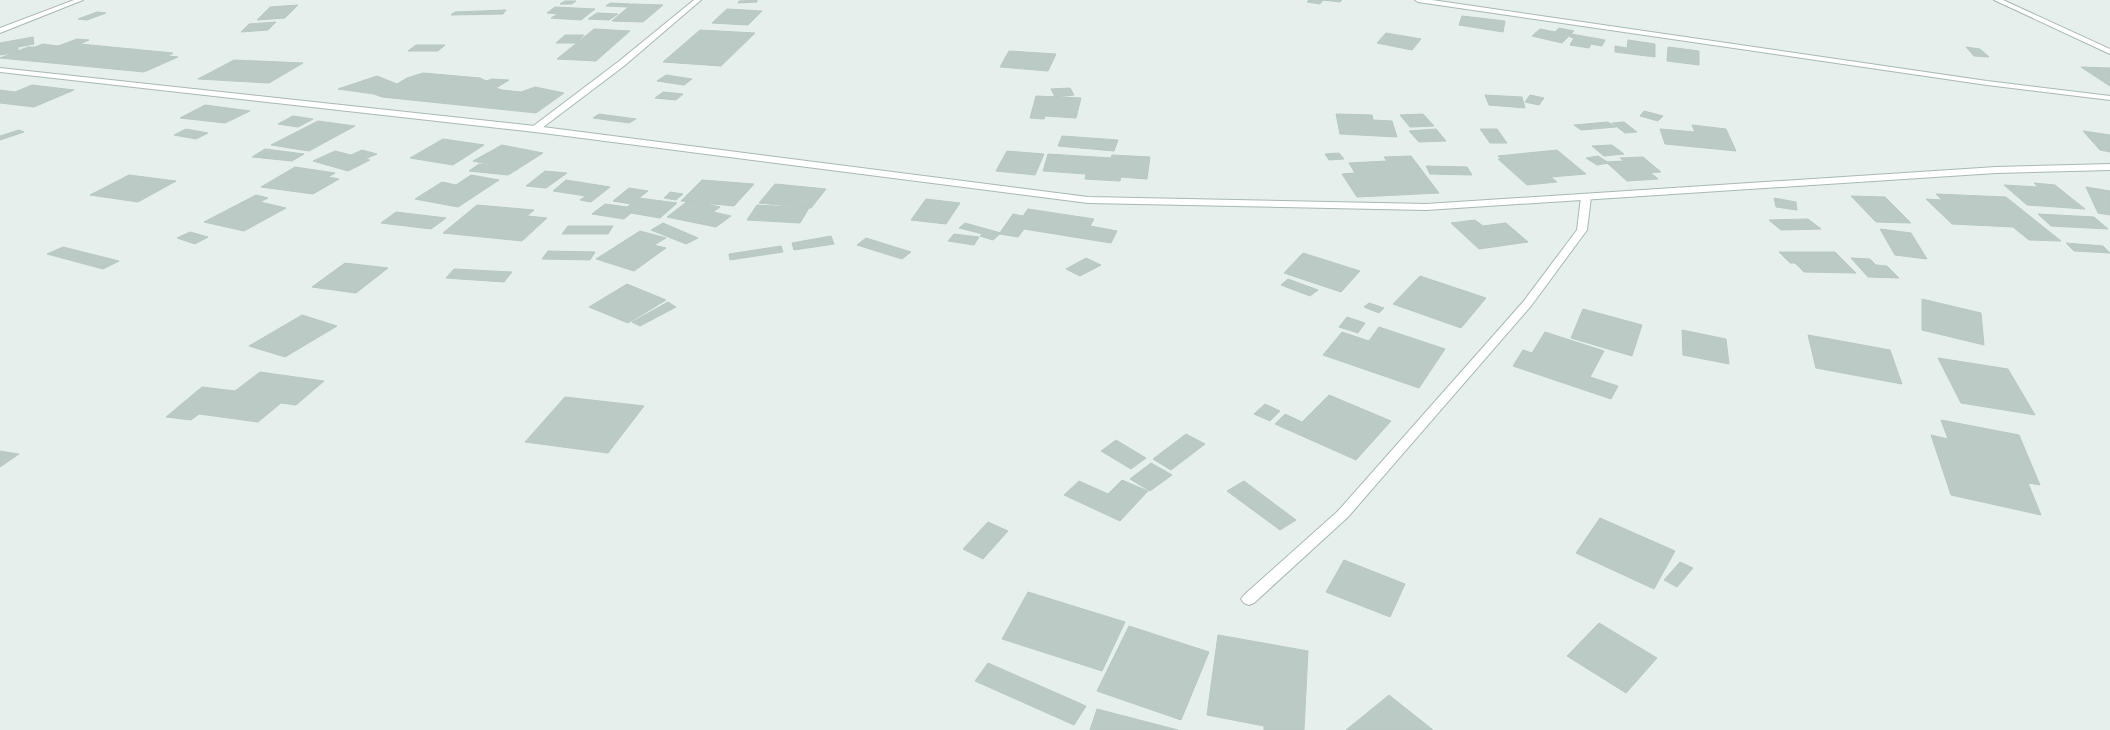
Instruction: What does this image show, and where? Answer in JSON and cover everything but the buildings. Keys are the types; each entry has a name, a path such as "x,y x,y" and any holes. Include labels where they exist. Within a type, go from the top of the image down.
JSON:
{"street":[{"path":"0,31 80,0"},
{"path":"535,129 621,64 698,0"},
{"path":"1418,0 1987,83 2110,98"},
{"path":"1997,0 2110,52"},
{"path":"0,70 535,129 1088,200 1426,208 1996,170 2110,167"},
{"path":"1249,599 1343,514 1527,304 1582,230 1586,197"}]}
